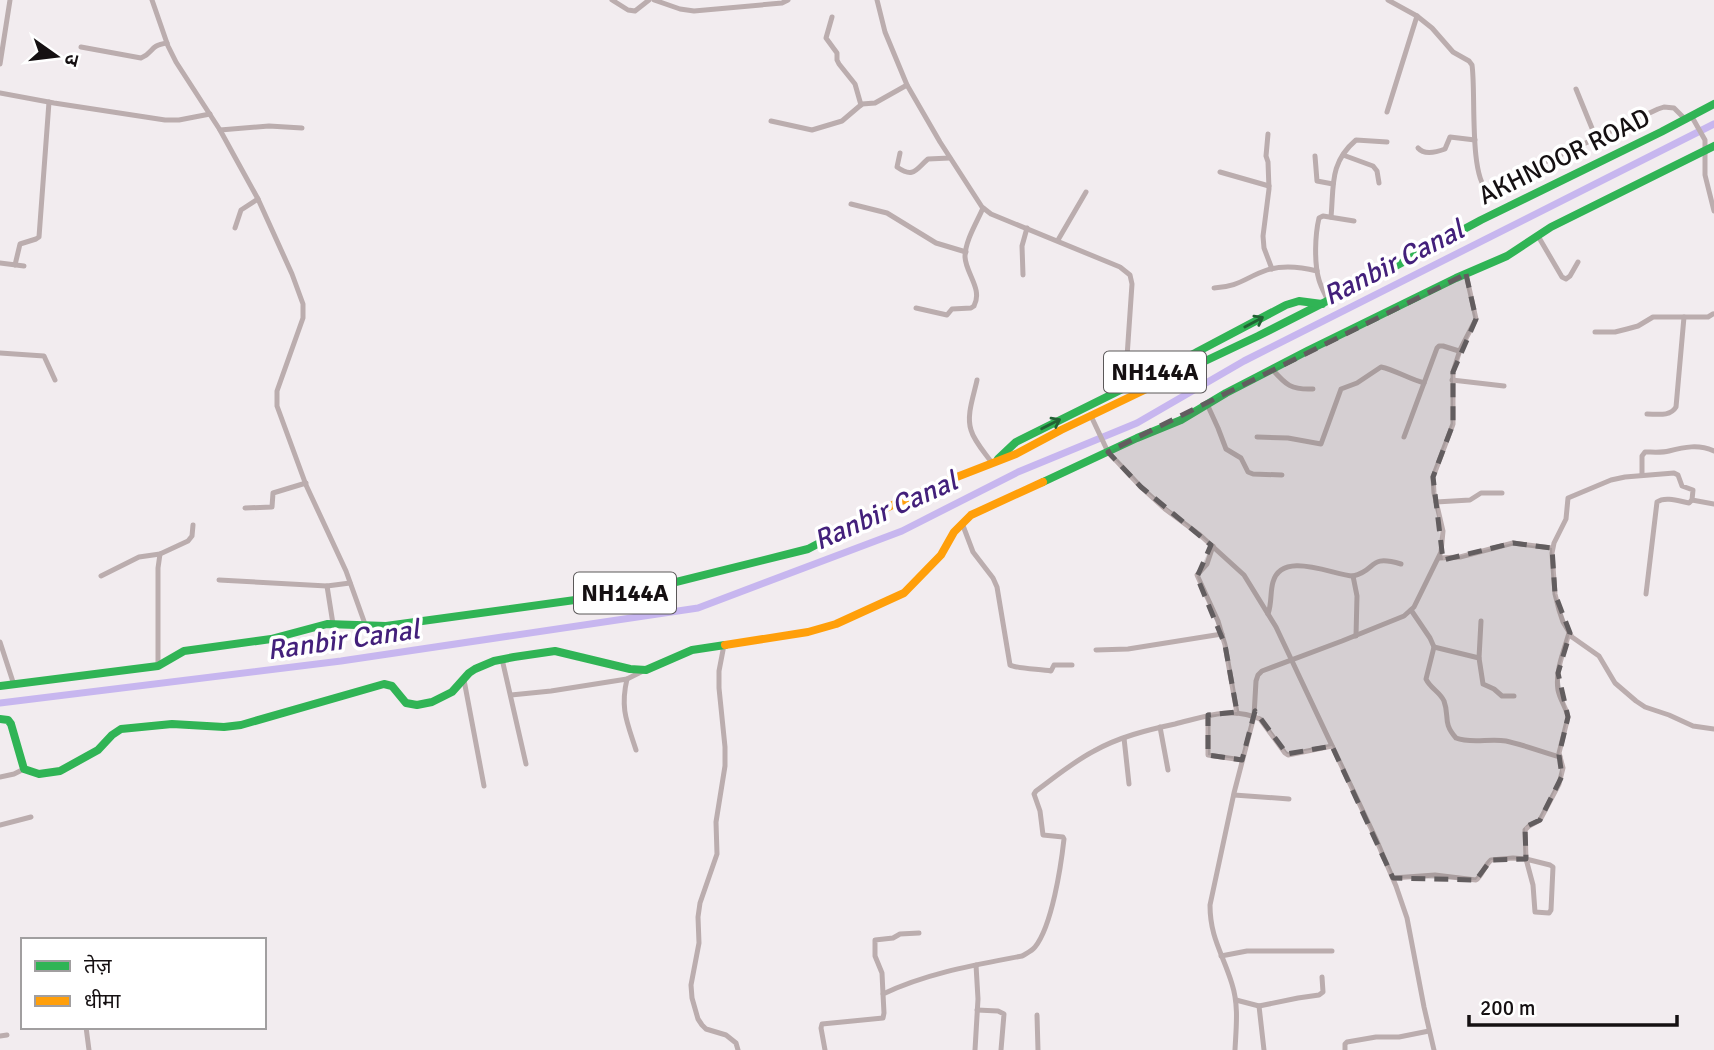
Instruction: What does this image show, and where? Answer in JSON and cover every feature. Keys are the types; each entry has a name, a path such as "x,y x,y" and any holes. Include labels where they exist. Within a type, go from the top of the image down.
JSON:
{"main road":[{"name":"AKHNOOR ROAD","path":"0,686 158,666 184,651 271,639 318,626 347,624 378,627 640,591 808,549 886,508 1016,454 1325,302 1481,219 1714,104"},
{"path":"0,719 11,723 24,769 31,773 53,774 66,770 121,729 172,724 224,727 241,725 384,684 392,686 401,699 410,705 422,704 448,696 471,671 502,659 555,651 630,669 646,670 692,650 808,632 836,624 904,593 941,555 962,523 971,515 1181,420 1272,369 1517,250 1576,215 1709,145"},
{"name":"AKHNOOR ROAD","path":"993,463 1016,442 1286,305 1325,302"}],"street":[{"path":"0,64 10,0"},
{"path":"152,0 176,62 220,130 258,199 303,304 301,326 276,398 278,412 302,484 350,583 366,626"},
{"path":"612,0 628,10 635,11 651,0 687,11 702,12 782,4 788,0"},
{"path":"877,0 884,32 907,85 977,202 991,214 1120,267 1130,275 1132,284 1125,387"},
{"path":"1388,0 1417,16 1458,55 1471,63 1475,139 1478,164 1486,190 1495,189 1526,171 1664,107 1677,110 1698,125 1709,145 1706,176 1714,211"},
{"path":"1387,112 1417,16"},
{"path":"832,17 826,38 837,53 837,62 855,84 861,105"},
{"path":"81,47 141,58 155,45 167,43"},
{"path":"771,121 812,130 842,121 861,105 875,103 907,85"},
{"path":"1576,89 1595,138"},
{"path":"0,93 165,120 210,114"},
{"path":"15,265 20,244 39,237 49,102"},
{"path":"220,130 269,126 302,128"},
{"path":"1268,134 1266,156 1269,186 1263,236 1264,248 1272,269"},
{"path":"1418,148 1425,152 1442,150 1446,149 1449,138 1475,139"},
{"path":"1331,217 1335,170 1343,155 1356,140 1387,142"},
{"path":"900,153 897,167 910,172 916,171 928,159 950,158"},
{"path":"1343,155 1373,166 1377,171 1379,183"},
{"path":"1315,156 1317,181 1333,184"},
{"path":"1220,172 1269,186"},
{"path":"1058,240 1086,192"},
{"path":"235,228 241,209 258,199"},
{"path":"851,204 887,213 936,243 965,251"},
{"path":"916,308 947,315 952,309 974,306 978,296 965,251 983,208"},
{"path":"1325,302 1317,271 1318,224 1321,217 1354,221"},
{"path":"1023,275 1022,246 1027,228"},
{"path":"1538,236 1562,277 1569,278 1578,262"},
{"path":"0,262 24,265"},
{"path":"1214,288 1240,283 1272,269 1300,267 1317,271"},
{"path":"1235,1050 1236,1000 1213,935 1210,905 1254,716 1256,681 1262,671 1404,616 1411,610 1439,558 1443,531 1433,477 1453,424 1453,372 1476,317 1466,274"},
{"path":"1595,332 1627,329 1653,317 1708,317 1714,312"},
{"path":"1647,414 1668,413 1676,407 1684,317"},
{"path":"1404,437 1438,346 1460,351"},
{"path":"0,353 44,356 55,380"},
{"path":"1257,437 1288,438 1321,444 1341,390 1381,367 1424,383"},
{"path":"1272,369 1291,387 1313,389"},
{"path":"977,380 970,427 993,463"},
{"path":"1452,380 1504,386"},
{"path":"1207,404 1226,449 1241,458 1248,472 1282,475"},
{"path":"1091,416 1108,452 1165,509 1213,546 1244,575 1269,614 1393,878 1407,918 1434,1050"},
{"path":"1642,475 1643,453 1668,452 1689,447 1706,447 1714,451"},
{"path":"1692,500 1693,490 1682,486 1677,474 1671,473 1611,480 1569,497 1566,519 1552,548 1555,594 1559,610 1570,632 1581,644 1599,656 1615,683 1636,701 1693,726 1714,729"},
{"path":"245,508 272,508 274,492 302,484"},
{"path":"1436,502 1470,500 1481,493 1502,493"},
{"path":"1646,594 1657,502 1660,499 1689,503 1692,500 1714,505"},
{"path":"962,523 973,552 997,587 1010,665 1015,668 1051,671 1054,664 1072,665"},
{"path":"101,576 139,557 160,554 188,541 194,525"},
{"path":"1439,558 1460,557 1513,543 1552,548"},
{"path":"1213,546 1207,564 1197,576 1222,634 1237,713"},
{"path":"158,666 160,554"},
{"path":"1269,614 1272,582 1280,571 1298,566 1353,576 1365,572 1381,560 1401,564"},
{"path":"1353,576 1356,589 1356,636"},
{"path":"219,580 330,586 350,583"},
{"path":"330,586 333,624"},
{"path":"1411,610 1434,647 1426,679 1443,699 1446,722 1456,737 1467,741 1506,741 1560,757"},
{"path":"1481,621 1481,681 1502,696 1514,696"},
{"path":"1393,878 1435,875 1476,880 1491,860 1526,859 1553,867 1550,913 1535,912 1533,885 1526,859 1525,830 1540,820 1562,776 1560,757 1568,717 1558,690 1558,673 1570,632"},
{"path":"1096,650 1128,649 1222,634"},
{"path":"0,642 14,685"},
{"path":"724,645 719,688 725,747 716,822 717,854 700,903 699,943 691,985 692,998 702,1025 706,1029 726,1035 736,1043 738,1050"},
{"path":"1434,647 1479,658"},
{"path":"502,659 526,764"},
{"path":"511,695 627,679 646,670"},
{"path":"627,679 623,696 624,712 636,750"},
{"path":"464,680 484,786"},
{"path":"883,994 927,977 1022,956 1038,943 1058,881 1064,839 1061,836 1043,835 1035,792 1075,761 1124,738 1160,727 1208,715 1237,713 1254,716 1262,721 1289,755 1332,746"},
{"path":"1208,715 1208,755 1242,760"},
{"path":"1160,727 1168,770"},
{"path":"1124,738 1129,784"},
{"path":"0,777 24,769"},
{"path":"1234,795 1289,799"},
{"path":"0,825 31,817"},
{"path":"825,1050 822,1024 883,1018 882,973 875,956 875,940 919,933"},
{"path":"1221,956 1247,951 1332,951"},
{"path":"975,1050 976,965"},
{"path":"1236,1000 1259,1006 1321,995 1322,977"},
{"path":"1259,1006 1264,1050"},
{"path":"977,1010 1004,1014 1001,1050"},
{"path":"1037,1015 1038,1050"},
{"path":"86,1029 89,1050"},
{"path":"1345,1050 1347,1042 1429,1031"},
{"path":"0,1036 8,1035"}],"highlighted area":[{"path":"1466,274 1476,319 1453,372 1453,424 1433,477 1443,560 1513,543 1552,548 1555,594 1570,633 1558,673 1568,717 1559,755 1562,776 1540,820 1525,827 1526,859 1491,860 1476,880 1393,878 1332,746 1287,754 1255,711 1242,760 1208,755 1208,715 1237,712 1225,645 1197,577 1211,545 1141,487 1108,452"}],"waterway":[{"name":"Ranbir Canal","path":"0,703 341,661 698,608 902,531 1018,472 1137,423 1244,361 1714,124"}],"traffic: fast":[{"path":"1184,371 1714,104"},
{"path":"1043,482 1181,420 1309,350 1507,256 1551,227 1714,146"},
{"path":"998,459 1016,442 1286,305 1299,301 1322,304"},
{"path":"0,686 158,666 184,651 271,639 327,624 386,626 640,591 808,549 827,539"},
{"path":"0,719 8,720 11,724 24,769 39,774 60,771 98,750 121,729 172,724 224,727 241,725 384,684 392,686 406,703 417,705 432,702 452,692 469,673 494,661 555,651 630,669 646,670 692,650 725,645"}],"traffic: slow":[{"path":"827,539 886,508 1016,454 1184,371"},
{"path":"725,645 808,632 836,624 904,593 941,555 954,532 971,515 1043,482"}]}
